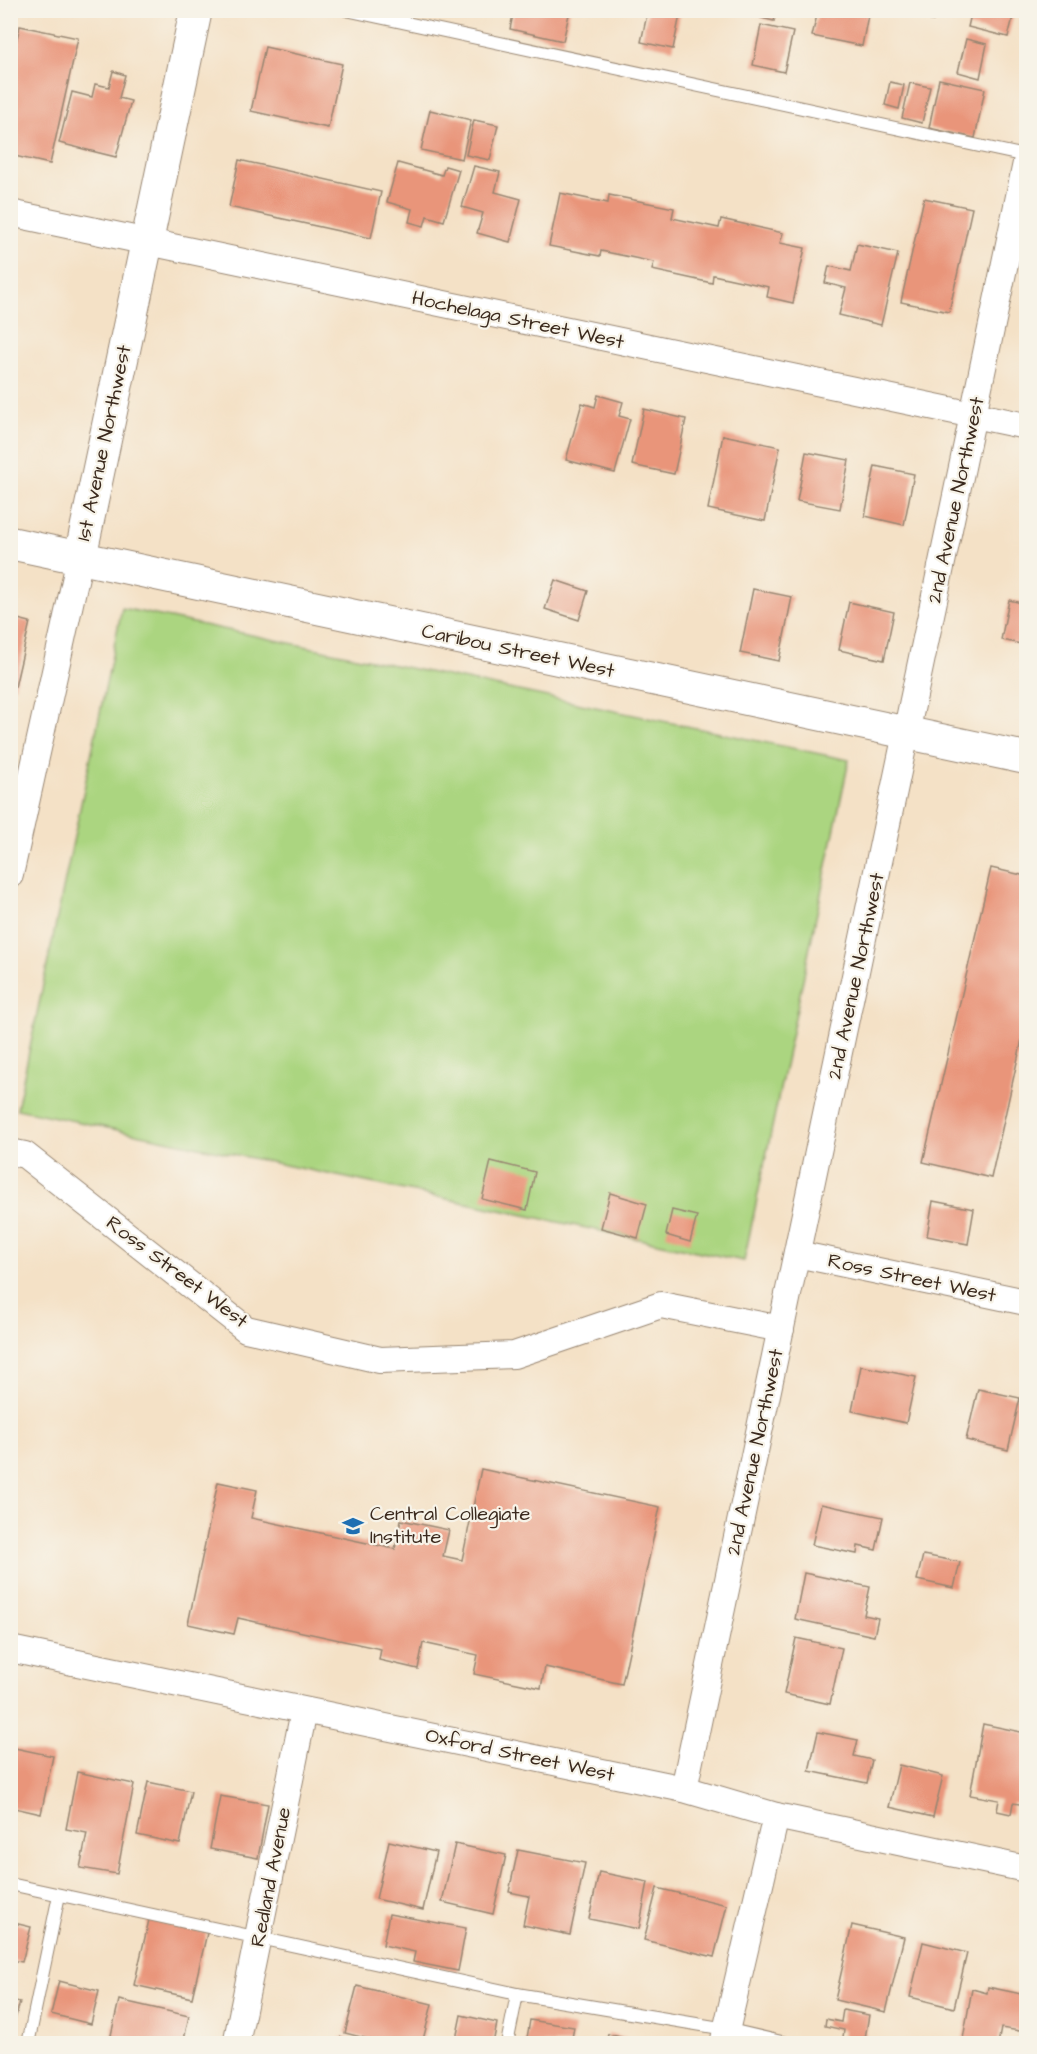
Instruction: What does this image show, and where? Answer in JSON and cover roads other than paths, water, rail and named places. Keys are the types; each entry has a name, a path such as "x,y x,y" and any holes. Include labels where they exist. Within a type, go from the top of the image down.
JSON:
{"street":[{"name":"1st Avenue Northwest","path":"10,875 196,10"},
{"name":"2nd Avenue Northwest","path":"684,1789 1026,163"},
{"name":"Hochelaga Street West","path":"10,213 1026,426"},
{"name":"Caribou Street West","path":"10,543 1026,758"},
{"name":"Ross Street West","path":"10,1152 26,1155 246,1329 380,1360 514,1354 661,1305 781,1329"},
{"name":"Ross Street West","path":"797,1254 1026,1302"},
{"name":"Oxford Street West","path":"10,1649 684,1789 776,1816 1026,1869"},
{"name":"Redland Avenue","path":"236,2043 304,1711"},
{"path":"724,2036 776,1816"}],"lane":[{"path":"346,10 1026,156"},
{"path":"10,1884 517,1994 724,2036 790,2043"},
{"path":"28,2043 59,1895"},
{"path":"507,2043 517,1994"}],"place":[{"name":"Central Collegiate Institute","path":"353,1526"}]}
